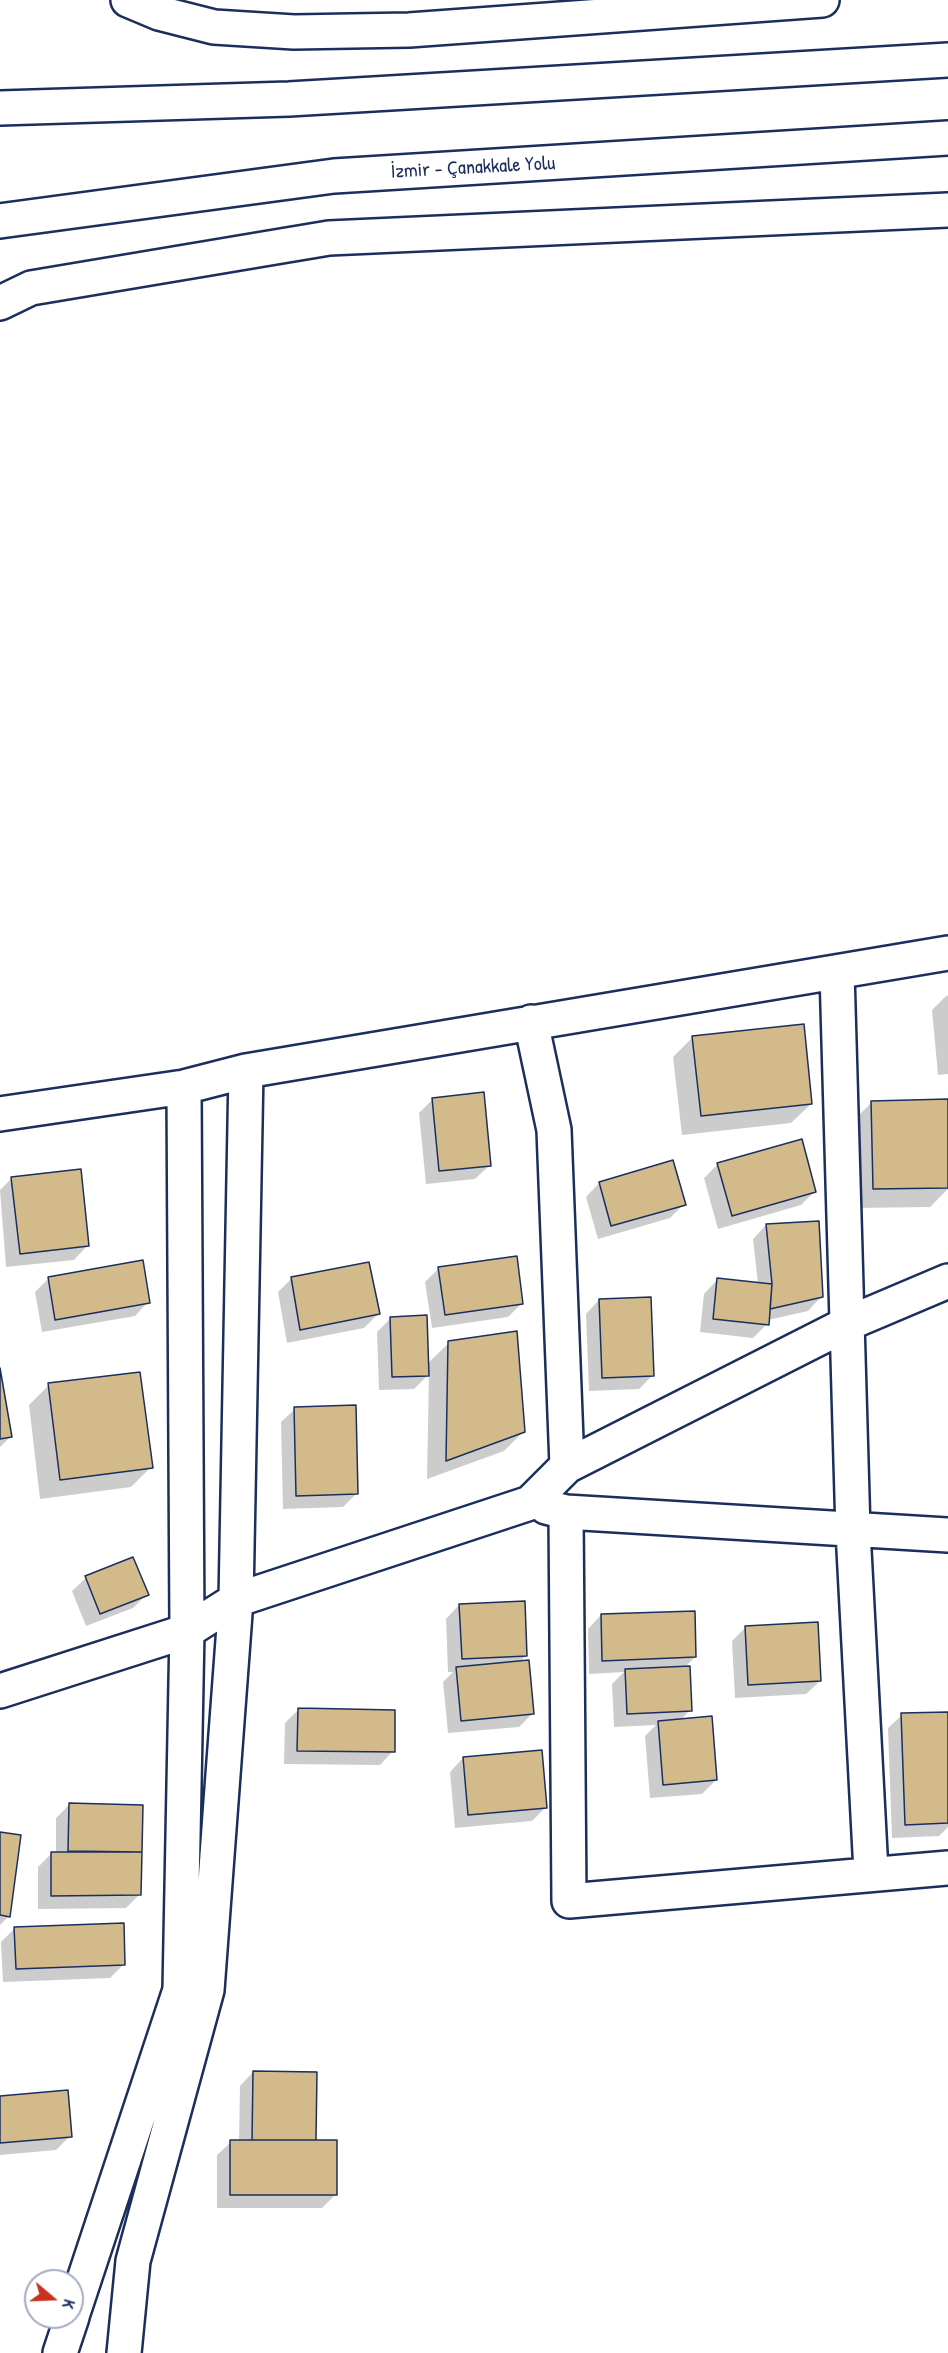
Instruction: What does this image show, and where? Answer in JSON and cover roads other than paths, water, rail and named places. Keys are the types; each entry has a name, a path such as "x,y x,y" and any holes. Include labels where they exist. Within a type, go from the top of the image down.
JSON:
{"main road":[{"path":"128,0 159,13 214,27 294,32 409,30 822,0"},
{"path":"0,108 301,99 948,60"},
{"name":"İzmir - Çanakkale Yolu","path":"0,221 334,176 948,138"},
{"path":"0,303 31,288 329,238 948,210"},
{"path":"0,1114 184,1087 246,1071 948,952"},
{"path":"837,972 849,1323 853,1531 871,1872"},
{"path":"531,1022 554,1130 567,1466"},
{"path":"124,2353 133,2261 207,1990 236,1600 246,1071"},
{"path":"84,2281 180,1990 187,1631 184,1087"},
{"path":"0,1690 187,1631 236,1600 530,1503 567,1466 849,1323 948,1281"},
{"path":"530,1503 566,1512 948,1535"},
{"path":"566,1512 569,1900 871,1872 948,1868"},
{"path":"60,2353 68,2329"}]}
